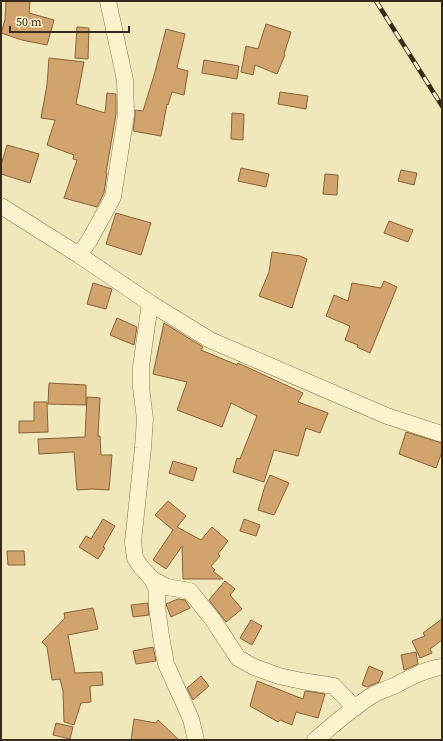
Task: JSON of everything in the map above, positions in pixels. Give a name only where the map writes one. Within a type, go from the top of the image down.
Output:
[{"type":"street","points":[[79,255],[89,241],[113,197],[126,115],[125,80],[108,1]]},
{"type":"street","points":[[1,206],[79,255],[150,303],[210,340],[387,416],[442,434]]},
{"type":"street","points":[[150,303],[141,367],[141,387],[145,419],[133,542],[135,558],[152,579],[157,590],[160,636],[166,664],[191,719],[196,740]]},
{"type":"street","points":[[152,579],[167,587],[190,591],[213,620],[238,658],[254,667],[279,676],[334,686],[355,708]]},
{"type":"street","points":[[315,740],[372,696],[434,668],[442,667]]},
{"type":"building","points":[[6,1],[30,1],[29,13],[54,20],[47,45],[22,40],[1,33],[5,20]]},
{"type":"building","points":[[266,24],[291,32],[284,54],[285,55],[277,74],[255,65],[253,75],[241,72],[246,46],[258,49]]},
{"type":"building","points":[[77,27],[89,28],[88,59],[75,58]]},
{"type":"building","points":[[166,29],[185,34],[177,68],[188,71],[184,95],[172,92],[168,105],[167,104],[161,136],[133,131],[135,110],[143,111]]},
{"type":"building","points":[[49,58],[84,62],[76,104],[105,113],[107,93],[116,94],[116,114],[104,193],[97,207],[64,198],[77,160],[73,159],[74,155],[47,145],[55,120],[41,118],[47,85]]},
{"type":"building","points":[[204,60],[239,66],[237,79],[202,73]]},
{"type":"building","points":[[280,92],[308,96],[306,109],[278,104]]},
{"type":"building","points":[[232,113],[244,114],[243,140],[231,139]]},
{"type":"building","points":[[7,145],[39,154],[30,183],[1,174],[1,165]]},
{"type":"building","points":[[241,168],[269,174],[266,187],[238,181]]},
{"type":"building","points":[[401,170],[417,173],[414,185],[398,181]]},
{"type":"building","points":[[325,174],[338,175],[337,195],[323,194]]},
{"type":"building","points":[[116,213],[151,223],[141,255],[106,244]]},
{"type":"building","points":[[389,221],[413,230],[408,242],[384,233]]},
{"type":"building","points":[[272,252],[300,256],[307,259],[292,308],[259,296],[269,272]]},
{"type":"building","points":[[384,281],[397,287],[370,353],[357,347],[358,345],[345,340],[350,326],[326,316],[334,295],[348,301],[352,283],[381,288]]},
{"type":"building","points":[[93,283],[112,289],[106,309],[87,304]]},
{"type":"building","points":[[117,318],[137,327],[134,345],[110,335]]},
{"type":"building","points":[[164,323],[203,347],[201,350],[237,365],[238,363],[303,393],[298,402],[328,413],[320,433],[306,428],[298,456],[274,450],[264,482],[233,472],[237,458],[240,459],[257,416],[231,403],[222,427],[177,410],[187,382],[153,374]]},
{"type":"building","points":[[49,383],[86,385],[86,405],[48,404]]},
{"type":"building","points":[[87,397],[100,398],[98,436],[100,436],[101,455],[112,455],[109,490],[77,490],[74,452],[39,454],[38,439],[85,437]]},
{"type":"building","points":[[34,402],[47,402],[48,432],[19,433],[19,421],[34,421]]},
{"type":"building","points":[[406,432],[442,443],[442,452],[436,468],[399,454]]},
{"type":"building","points":[[173,461],[197,468],[193,481],[169,473]]},
{"type":"building","points":[[270,475],[289,483],[274,515],[258,510]]},
{"type":"building","points":[[168,501],[186,516],[177,527],[201,540],[212,527],[228,541],[218,554],[220,556],[211,566],[215,570],[213,571],[223,579],[183,579],[182,546],[166,569],[153,560],[173,530],[155,515]]},
{"type":"building","points":[[103,519],[115,526],[98,559],[79,547],[86,536],[91,539]]},
{"type":"building","points":[[244,519],[260,525],[256,536],[240,531]]},
{"type":"building","points":[[7,551],[24,551],[25,565],[8,565]]},
{"type":"building","points":[[225,581],[235,589],[230,595],[242,609],[226,622],[209,600]]},
{"type":"building","points":[[178,599],[185,600],[190,608],[171,617],[166,604]]},
{"type":"building","points":[[148,603],[149,615],[133,617],[131,605]]},
{"type":"building","points":[[93,608],[98,629],[68,635],[75,673],[102,672],[103,685],[90,686],[91,702],[81,703],[74,725],[64,722],[63,691],[60,679],[52,680],[47,647],[42,642],[65,618],[64,613]]},
{"type":"building","points":[[442,619],[442,640],[430,649],[432,653],[420,658],[412,641],[425,636],[423,633]]},
{"type":"building","points":[[251,620],[262,626],[252,645],[240,638]]},
{"type":"building","points":[[153,647],[156,661],[136,664],[133,651]]},
{"type":"building","points":[[416,652],[418,664],[404,670],[401,655]]},
{"type":"building","points":[[369,666],[383,672],[379,682],[367,687],[362,685]]},
{"type":"building","points":[[201,676],[209,686],[193,700],[187,688]]},
{"type":"building","points":[[257,681],[303,699],[305,691],[325,694],[318,718],[296,712],[292,725],[280,720],[278,722],[250,706]]},
{"type":"building","points":[[134,719],[156,723],[158,720],[179,740],[131,740]]},
{"type":"building","points":[[56,723],[73,727],[70,739],[53,735]]},
{"type":"railway","points":[[376,1],[442,106]]}]
